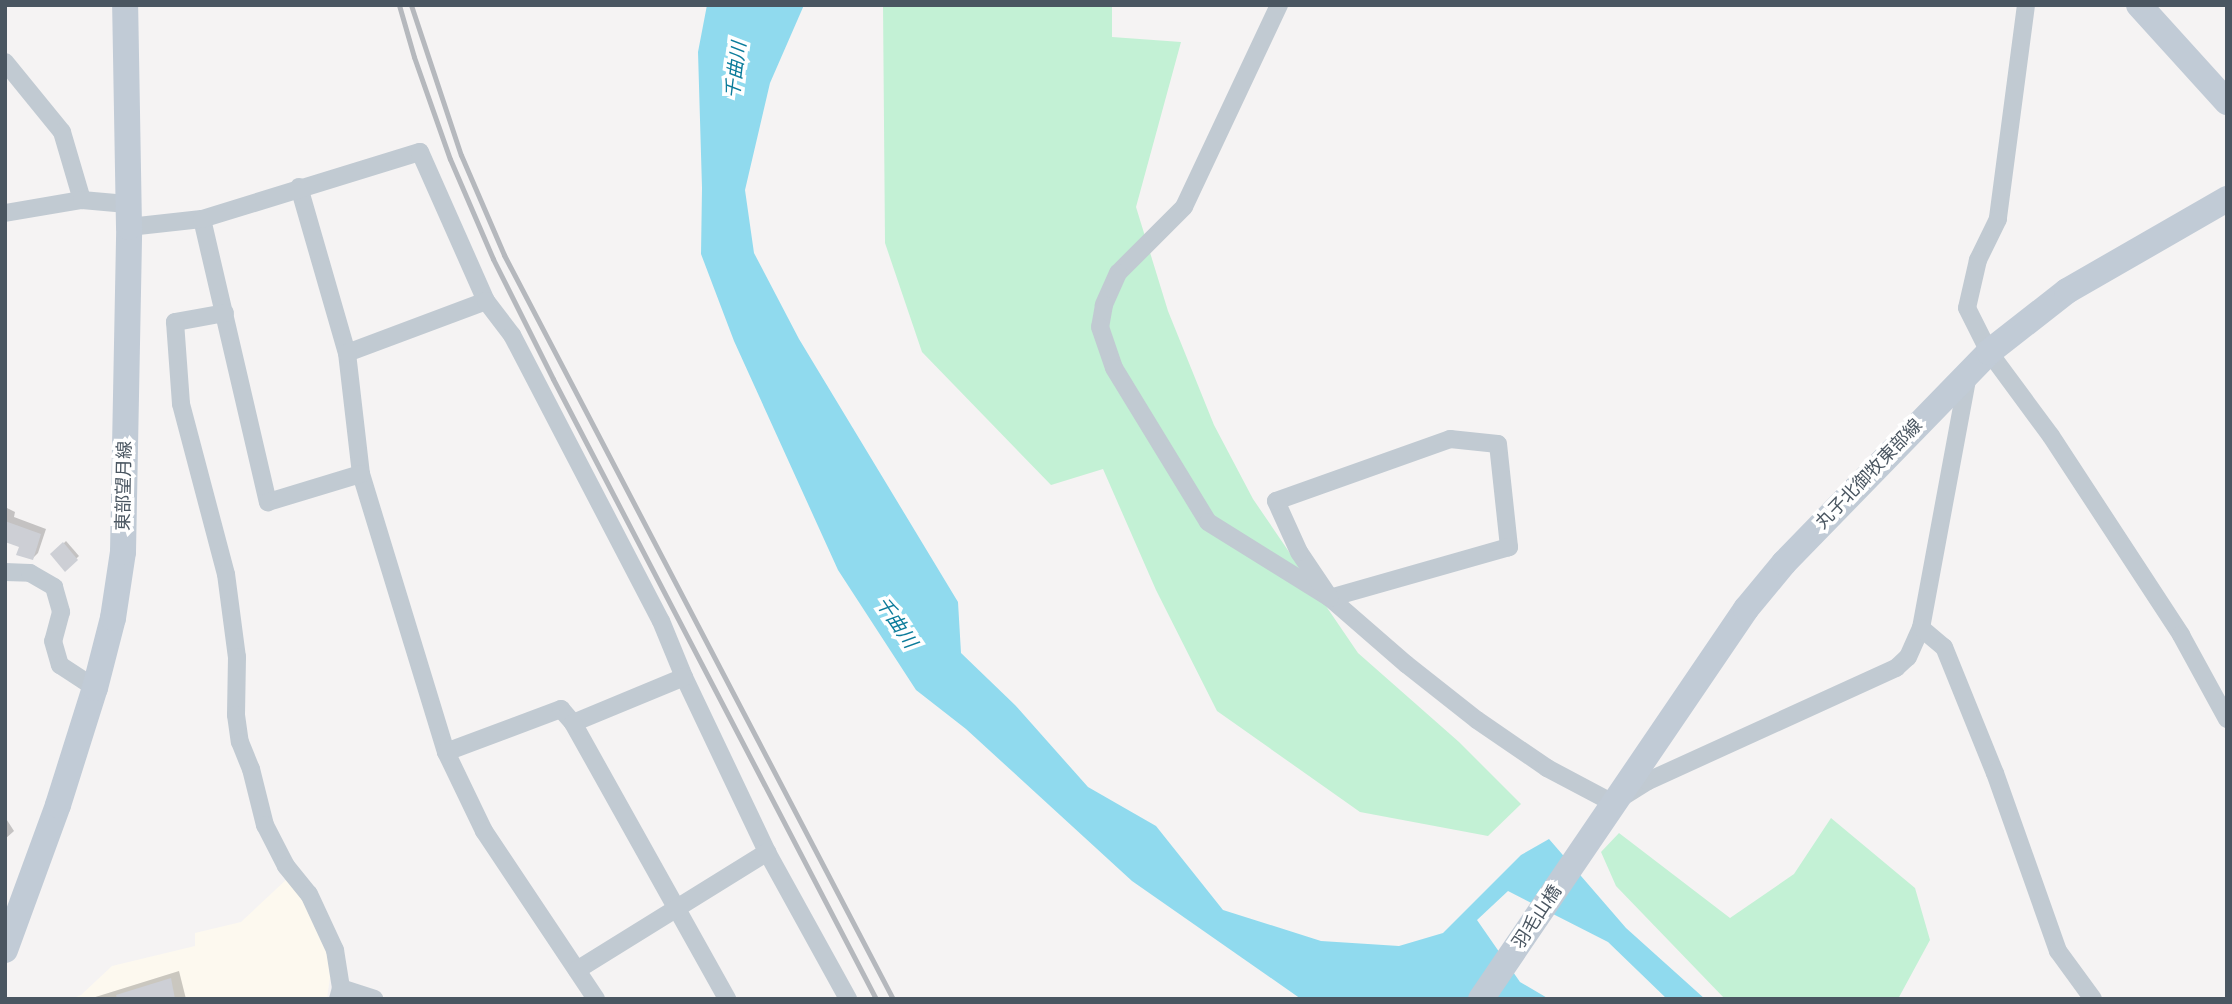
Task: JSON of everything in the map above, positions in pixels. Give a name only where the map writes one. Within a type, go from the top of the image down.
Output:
[{"type":"main road","name":"東部望月線","points":[[5,950],[58,806],[94,688],[113,618],[123,552],[128,216],[125,5]]},
{"type":"main road","points":[[2139,5],[2227,102]]},
{"type":"main road","name":"丸子北御牧東部線","points":[[1593,835],[1746,609],[1776,572],[1968,371],[2067,291],[2227,199]]},
{"type":"main road","name":"羽毛山橋","points":[[1481,999],[1593,835]]},
{"type":"street","points":[[1279,5],[1184,207],[1118,273],[1104,305],[1100,327],[1114,368],[1208,522],[1330,598],[1406,664],[1477,720],[1547,768],[1613,803],[1648,781],[1896,668],[1908,657],[1920,628],[1968,371]]},
{"type":"street","points":[[2026,5],[1998,219],[1978,260],[1967,308],[1989,352],[2051,436],[2181,635],[2227,719]]},
{"type":"street","points":[[5,62],[62,132],[82,200]]},
{"type":"street","points":[[5,213],[82,200],[128,216],[202,219],[420,152],[486,301],[518,347],[661,621],[684,677],[767,852],[848,999]]},
{"type":"street","points":[[299,187],[347,353],[361,474],[446,752],[484,831],[596,999]]},
{"type":"street","points":[[202,219],[268,502],[361,474]]},
{"type":"street","points":[[347,353],[486,301]]},
{"type":"street","points":[[225,313],[175,322],[180,404],[226,574],[237,657],[236,715],[240,742],[251,769],[265,825],[286,866],[309,894],[335,950],[339,993],[374,999]]},
{"type":"street","points":[[1450,439],[1498,444],[1509,548],[1330,598],[1299,552],[1276,501],[1450,439]]},
{"type":"street","points":[[5,572],[30,573],[54,587],[61,612],[53,640],[60,665],[94,688]]},
{"type":"street","points":[[1920,628],[1944,647],[1995,773],[2058,951],[2093,999]]},
{"type":"street","points":[[573,723],[684,677]]},
{"type":"street","points":[[446,752],[561,709],[573,723],[727,999]]},
{"type":"street","points":[[577,970],[767,852]]},
{"type":"shaded area","points":[[288,878],[303,894],[327,950],[330,977],[327,999],[70,999],[81,995],[112,966],[195,946],[195,933],[241,922]]},
{"type":"green space","points":[[883,5],[1112,5],[1112,37],[1181,42],[1136,207],[1168,311],[1214,425],[1253,499],[1358,653],[1459,742],[1521,804],[1488,836],[1360,812],[1217,711],[1156,590],[1103,469],[1051,485],[922,352],[885,243]]},
{"type":"green space","points":[[1831,818],[1915,888],[1930,940],[1898,999],[1725,999],[1616,886],[1601,852],[1619,833],[1730,918],[1794,874]]},
{"type":"water","name":"千曲川","points":[[707,5],[804,5],[770,83],[745,190],[754,253],[799,339],[958,602],[961,653],[1015,705],[1088,787],[1156,826],[1223,910],[1321,941],[1399,946],[1443,933],[1521,855],[1549,839],[1626,928],[1705,999],[1667,999],[1608,942],[1508,891],[1477,920],[1520,982],[1549,999],[1301,999],[1132,881],[966,729],[916,690],[838,570],[734,341],[701,254],[698,52]]},
{"type":"building","points":[[5,521],[41,534],[33,560],[16,555],[19,547],[5,542]]},
{"type":"building","points":[[63,542],[78,560],[65,572],[50,554]]},
{"type":"building","points":[[171,978],[175,999],[117,999],[116,995]]},
{"type":"railway","points":[[399,5],[414,57],[450,159],[493,259],[876,999]]},
{"type":"railway","points":[[411,5],[461,155],[504,255],[893,999]]}]
